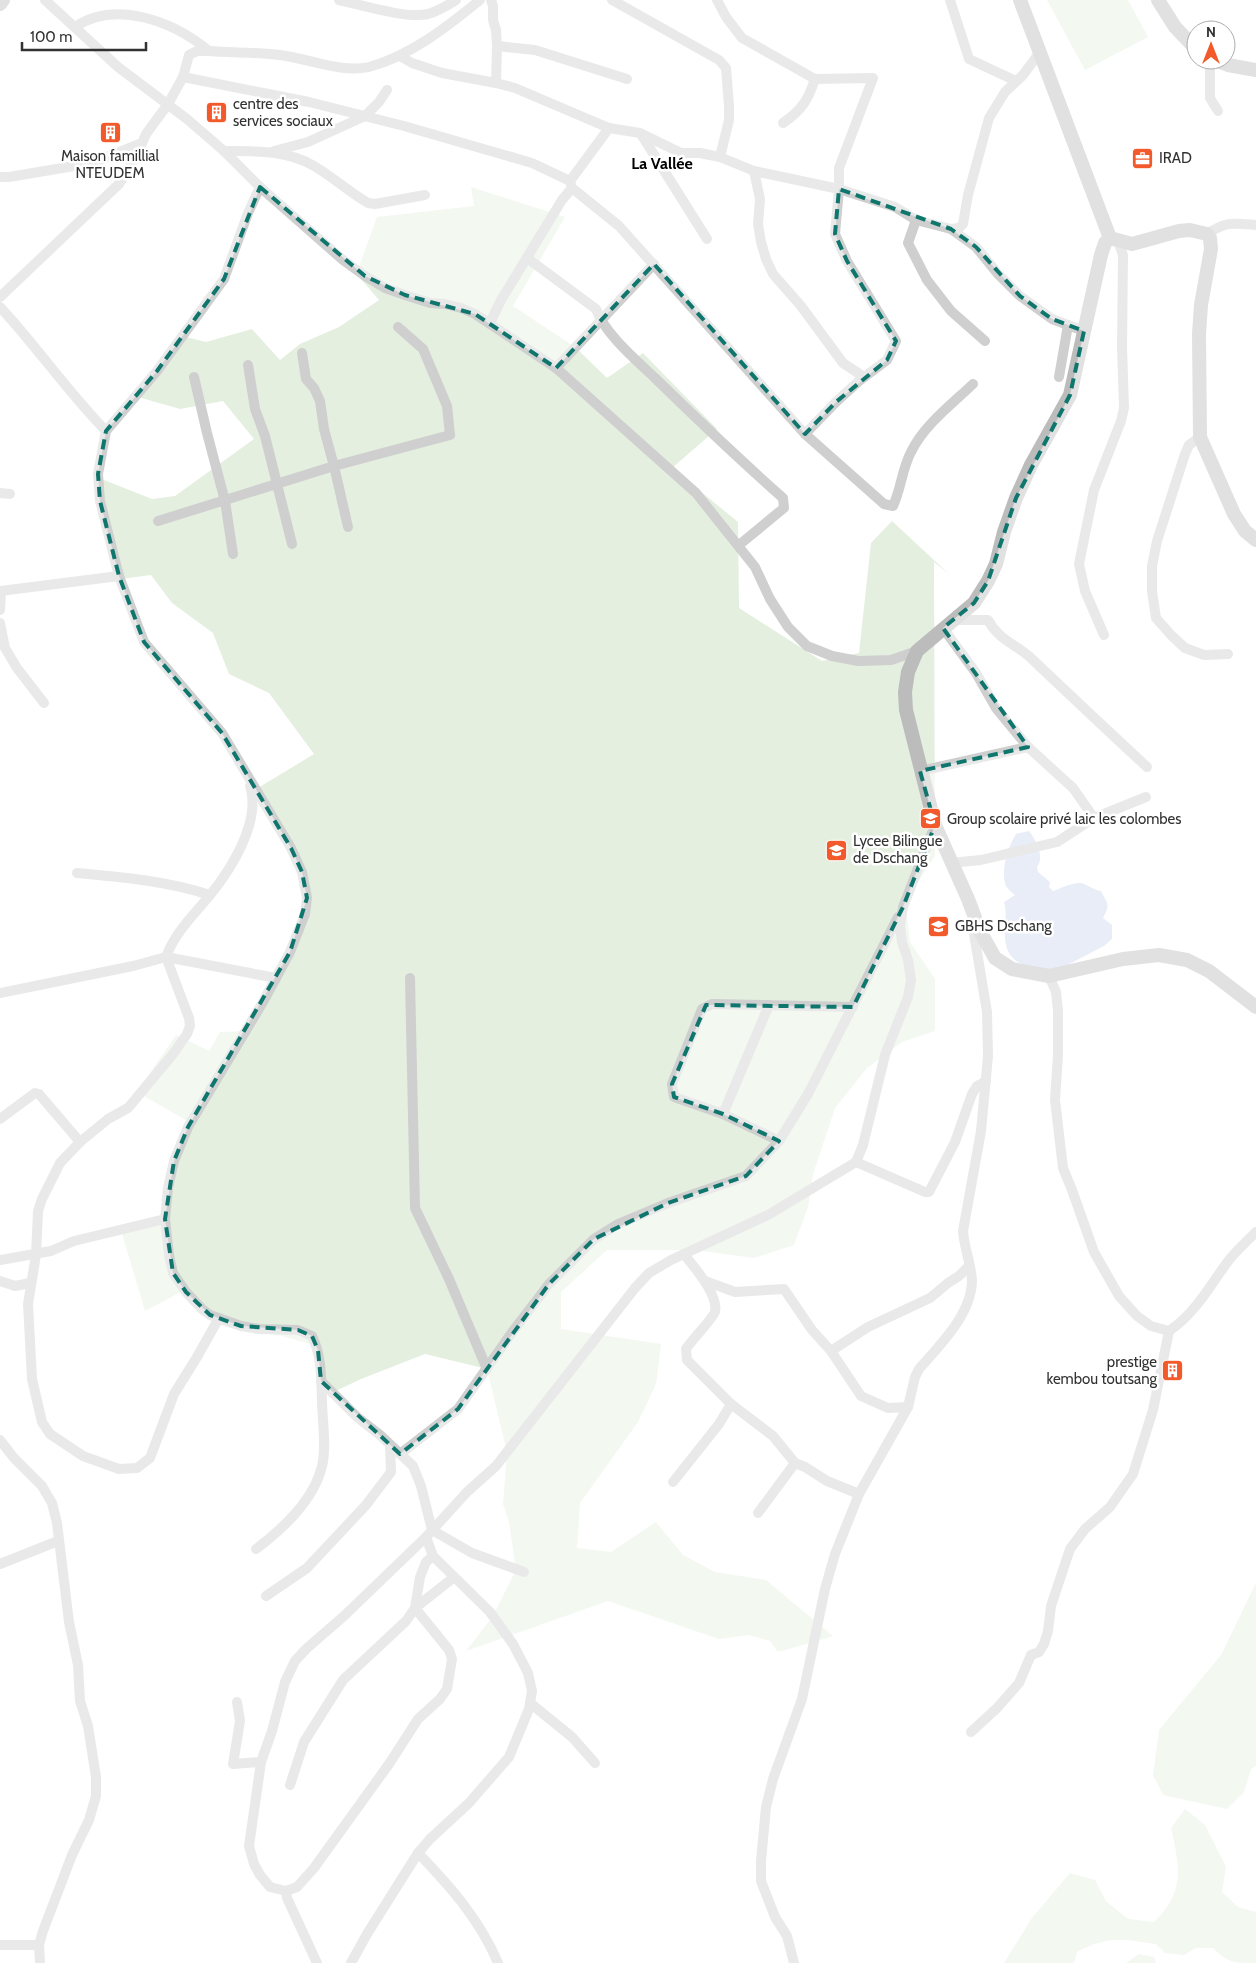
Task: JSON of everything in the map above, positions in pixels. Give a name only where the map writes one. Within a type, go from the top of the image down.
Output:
[{"type":"street","points":[[0,4],[3,0]]},
{"type":"street","points":[[46,0],[118,67],[168,104],[224,151],[260,187],[343,260],[365,276],[385,288],[430,303],[445,304],[475,314],[556,368],[696,493],[755,567],[770,599],[788,627],[807,646],[832,656],[858,661],[891,660],[917,651],[974,603],[988,582],[996,564],[1004,532],[1031,464],[1070,395],[1101,255],[1105,243],[1114,239],[1132,244],[1179,231],[1190,230],[1206,234],[1210,238],[1211,249],[1201,305],[1199,334],[1200,437],[1234,514],[1245,531],[1256,540]]},
{"type":"street","points":[[340,0],[409,14],[427,14],[441,9],[456,0]]},
{"type":"street","points":[[0,297],[119,184],[137,155],[146,134],[168,104],[183,77],[189,55],[197,51],[209,51],[285,56],[344,67],[367,67],[400,56],[429,38],[480,0]]},
{"type":"street","points":[[491,0],[497,46],[496,83]]},
{"type":"street","points":[[716,0],[742,38],[815,79],[873,78],[839,168],[836,234],[847,261],[896,341],[887,360],[836,402],[805,434]]},
{"type":"street","points":[[950,0],[969,59],[1016,82]]},
{"type":"street","points":[[1020,0],[1114,239],[1123,254],[1122,347],[1124,408],[1094,490],[1079,564],[1085,591],[1104,635]]},
{"type":"street","points":[[1158,0],[1175,28],[1186,39]]},
{"type":"street","points":[[616,1],[719,60],[726,68],[729,120],[720,157]]},
{"type":"street","points":[[75,28],[83,16],[98,6]]},
{"type":"street","points":[[144,7],[166,18],[209,51]]},
{"type":"street","points":[[497,46],[535,50],[627,79]]},
{"type":"street","points":[[400,56],[442,73],[515,88],[609,128],[640,133],[681,153],[700,153],[720,157],[754,171],[839,189],[895,207],[916,220],[952,229],[959,228],[963,224],[968,195],[989,118],[1005,92],[1023,75],[1040,52]]},
{"type":"street","points":[[1236,66],[1256,70]]},
{"type":"street","points":[[1210,70],[1210,98],[1218,111]]},
{"type":"street","points":[[183,77],[309,102],[365,116],[532,163],[571,185],[619,226],[805,434],[884,504],[893,506],[911,450],[928,427],[973,384]]},
{"type":"street","points":[[783,123],[808,101],[815,79]]},
{"type":"street","points":[[269,152],[308,142],[365,116],[380,102],[387,90]]},
{"type":"street","points":[[490,324],[501,300],[571,185],[609,128]]},
{"type":"street","points":[[640,133],[707,239]]},
{"type":"street","points":[[0,177],[92,163],[142,143]]},
{"type":"street","points":[[224,151],[286,154],[313,165],[368,202],[375,204],[426,195]]},
{"type":"street","points":[[754,171],[760,199],[758,224],[761,242],[769,266],[843,363],[864,377]]},
{"type":"street","points":[[256,1549],[277,1533],[311,1493],[322,1465],[321,1382],[318,1350],[312,1336],[298,1330],[259,1329],[241,1326],[202,1309],[186,1292],[173,1273],[165,1219],[168,1188],[174,1161],[188,1127],[290,952],[305,914],[307,898],[302,872],[291,848],[222,733],[144,642],[119,576],[100,501],[98,474],[106,431],[157,371],[224,279],[248,213],[260,187]]},
{"type":"street","points":[[916,220],[908,243],[927,280],[951,311],[984,341]]},
{"type":"street","points":[[1206,234],[1221,225],[1231,223],[1256,225]]},
{"type":"street","points":[[952,229],[976,247],[998,274],[1020,296],[1052,319],[1084,330]]},
{"type":"street","points":[[527,258],[596,309],[600,321],[639,363],[706,429],[783,498],[784,508],[739,546]]},
{"type":"street","points":[[556,368],[654,264]]},
{"type":"street","points":[[0,307],[50,364],[80,403],[106,431]]},
{"type":"street","points":[[1059,377],[1068,325]]},
{"type":"street","points":[[158,521],[334,466],[450,435],[447,406],[423,349],[398,327]]},
{"type":"street","points":[[302,353],[306,379],[314,388],[320,401],[324,429],[348,527]]},
{"type":"street","points":[[248,365],[255,409],[265,436],[278,483],[292,544]]},
{"type":"street","points":[[194,377],[225,500],[233,554]]},
{"type":"street","points":[[1200,437],[1190,445],[1186,454],[1157,541],[1152,566],[1152,590],[1156,618],[1185,648],[1204,655],[1228,654]]},
{"type":"street","points":[[0,610],[0,591],[119,576]]},
{"type":"street","points":[[948,624],[988,620],[994,632],[1033,659],[1147,767]]},
{"type":"street","points":[[0,623],[5,648],[17,668],[44,703]]},
{"type":"street","points":[[948,624],[996,708],[1028,747],[1073,788],[1094,818]]},
{"type":"street","points":[[917,651],[908,672],[905,692],[906,710],[920,771],[934,825],[968,899],[980,931],[995,958],[1012,969],[1049,976],[1124,959],[1159,955],[1187,960],[1209,971],[1256,1007]]},
{"type":"street","points":[[920,771],[1028,747]]},
{"type":"street","points":[[219,1318],[174,1394],[150,1458],[138,1468],[119,1469],[83,1456],[50,1434],[42,1422],[32,1379],[28,1304],[36,1255],[38,1211],[60,1163],[80,1142],[108,1119],[128,1108],[173,1054],[187,1034],[190,1026],[189,1018],[166,957],[182,928],[220,882],[240,847],[252,818],[254,797],[246,774]]},
{"type":"street","points":[[950,862],[981,860],[1057,842],[1094,818],[1146,797]]},
{"type":"street","points":[[400,1454],[458,1409],[549,1284],[594,1238],[618,1224],[668,1203],[746,1176],[779,1140],[808,1094],[903,907],[934,825]]},
{"type":"street","points":[[77,873],[155,882],[210,894]]},
{"type":"street","points":[[794,1963],[787,1936],[775,1917],[761,1881],[766,1807],[773,1779],[802,1700],[825,1589],[835,1554],[859,1494],[908,1407],[915,1377],[919,1369],[954,1327],[972,1292],[972,1277],[964,1246],[963,1230],[981,1131],[988,1056],[987,1012],[968,899]]},
{"type":"street","points":[[433,1556],[426,1562],[420,1577],[415,1608],[449,1650],[452,1659],[448,1689],[440,1700],[418,1719],[389,1764],[314,1868],[297,1886],[286,1892],[270,1886],[260,1875],[254,1864],[250,1846],[261,1762],[272,1731],[285,1682],[295,1661],[429,1534],[467,1492],[496,1466],[635,1288],[649,1273],[684,1254],[768,1215],[856,1162],[864,1145],[885,1055],[908,997],[911,980],[900,925],[903,907]]},
{"type":"street","points":[[0,993],[133,966],[166,957],[276,978]]},
{"type":"street","points":[[1049,976],[1056,992],[1057,1001],[1058,1055],[1055,1100],[1063,1168],[1094,1252],[1119,1296],[1137,1316],[1151,1326],[1170,1331]]},
{"type":"street","points":[[410,978],[415,1208],[449,1279],[487,1369]]},
{"type":"street","points":[[779,1140],[723,1114],[674,1097],[672,1084],[702,1009],[712,1004],[853,1007]]},
{"type":"street","points":[[723,1114],[769,1005]]},
{"type":"street","points":[[856,1162],[925,1192],[929,1192],[955,1142],[972,1094],[977,1086],[986,1081]]},
{"type":"street","points":[[0,1119],[35,1093],[39,1094],[80,1142]]},
{"type":"street","points":[[0,1260],[51,1252],[74,1241],[165,1219]]},
{"type":"street","points":[[971,1732],[997,1708],[1018,1683],[1031,1656],[1039,1652],[1048,1631],[1051,1606],[1070,1549],[1085,1530],[1110,1506],[1133,1474],[1153,1410],[1170,1331],[1188,1316],[1231,1258],[1256,1232]]},
{"type":"street","points":[[684,1254],[705,1281],[715,1302],[715,1313],[686,1349],[687,1360],[731,1404],[773,1436],[795,1464],[805,1467],[827,1481],[859,1494]]},
{"type":"street","points":[[831,1351],[868,1327],[930,1298],[969,1266]]},
{"type":"street","points":[[0,1281],[15,1286],[30,1283]]},
{"type":"street","points":[[705,1281],[735,1292],[784,1289],[812,1330],[831,1351],[861,1396],[888,1408],[908,1407]]},
{"type":"street","points":[[321,1382],[412,1466],[421,1486],[433,1556],[453,1578],[490,1612],[514,1644],[528,1673],[532,1691],[530,1703],[508,1756],[491,1780],[418,1853],[351,1963]]},
{"type":"street","points":[[673,1482],[719,1424],[731,1404]]},
{"type":"street","points":[[0,1440],[14,1458],[42,1486],[52,1504],[69,1622],[78,1665],[80,1701],[88,1726],[96,1777],[96,1796],[89,1820],[68,1864],[39,1945],[40,1963]]},
{"type":"street","points":[[266,1596],[307,1568],[366,1505],[391,1472],[390,1445]]},
{"type":"street","points":[[758,1513],[795,1464]]},
{"type":"street","points":[[429,1534],[524,1572]]},
{"type":"street","points":[[0,1564],[58,1541]]},
{"type":"street","points":[[290,1785],[304,1742],[343,1680],[406,1621],[415,1608],[453,1578]]},
{"type":"street","points":[[237,1702],[240,1721],[233,1764],[261,1762]]},
{"type":"street","points":[[530,1703],[572,1737],[595,1763]]},
{"type":"street","points":[[418,1853],[462,1901],[498,1963]]},
{"type":"street","points":[[286,1892],[317,1963]]},
{"type":"street","points":[[2,1945],[39,1945]]},
{"type":"highlighted area","points":[[260,187],[365,276],[405,295],[475,314],[556,368],[654,264],[805,434],[836,402],[887,360],[896,341],[847,261],[835,234],[839,189],[951,229],[976,247],[1020,296],[1052,319],[1084,331],[1070,395],[1016,498],[988,581],[974,603],[943,628],[1028,747],[920,771],[935,825],[903,907],[853,1007],[706,1005],[672,1084],[674,1097],[723,1114],[779,1141],[746,1176],[668,1203],[594,1239],[549,1284],[458,1409],[400,1454],[321,1381],[318,1350],[312,1336],[298,1330],[241,1326],[210,1315],[186,1292],[173,1273],[165,1219],[174,1161],[188,1127],[290,952],[307,898],[302,872],[291,848],[222,733],[144,642],[119,576],[100,501],[98,474],[106,431],[157,371],[224,279]]},
{"type":"green space","points":[[1047,0],[1128,0],[1148,37],[1085,70]]},
{"type":"green space","points":[[471,187],[565,217],[513,306],[575,347],[607,378],[643,353],[717,429],[672,468],[738,522],[739,608],[822,661],[859,653],[871,543],[892,521],[949,574],[934,562],[935,856],[916,885],[906,910],[910,942],[935,979],[935,1031],[902,1042],[867,1068],[835,1108],[813,1174],[808,1207],[794,1245],[754,1258],[695,1250],[607,1250],[561,1292],[561,1329],[661,1344],[656,1384],[638,1422],[580,1503],[577,1548],[611,1552],[656,1522],[683,1555],[715,1572],[766,1580],[833,1636],[782,1651],[777,1651],[770,1641],[749,1635],[719,1639],[608,1601],[466,1651],[493,1616],[516,1570],[509,1522],[503,1504],[507,1452],[487,1369],[425,1354],[361,1379],[321,1398],[314,1345],[271,1333],[216,1325],[188,1302],[181,1292],[145,1311],[120,1227],[164,1221],[169,1182],[191,1123],[137,1092],[176,1035],[209,1051],[220,1032],[247,1031],[305,911],[303,875],[258,788],[314,754],[269,693],[229,674],[213,633],[172,603],[151,575],[121,579],[99,478],[152,499],[175,496],[254,439],[223,401],[180,409],[138,397],[186,337],[206,342],[252,329],[280,360],[300,344],[339,327],[379,300],[361,279],[359,267],[377,217],[474,206]]},
{"type":"green space","points":[[1256,1583],[1256,1766],[1251,1769],[1244,1792],[1227,1809],[1163,1795],[1153,1775],[1159,1730],[1221,1655]]},
{"type":"green space","points":[[1185,1809],[1205,1825],[1226,1867],[1222,1892],[1238,1907],[1256,1912],[1256,1963],[1232,1961],[1223,1957],[1213,1948],[1196,1948],[1184,1955],[1165,1953],[1156,1944],[1116,1940],[1098,1943],[1077,1952],[1074,1963],[1004,1963],[1032,1918],[1070,1873],[1095,1880],[1106,1901],[1128,1919],[1154,1922],[1171,1900],[1175,1889],[1178,1867],[1171,1828]]},
{"type":"green space","points":[[1139,1954],[1154,1957],[1156,1963],[1126,1963]]},
{"type":"water","points":[[1029,831],[1037,844],[1040,854],[1037,867],[1038,872],[1050,882],[1049,887],[1053,891],[1071,884],[1081,883],[1101,891],[1107,906],[1103,918],[1112,925],[1112,939],[1104,946],[1050,974],[1017,961],[1008,950],[1005,941],[1006,913],[1004,902],[1015,895],[1006,886],[1004,866],[1016,834]]},
{"type":"place","name":"centre des services sociaux","points":[[217,113]]},
{"type":"place","name":"Maison famillial NTEUDEM","points":[[110,133]]},
{"type":"place","name":"IRAD","points":[[1143,158]]},
{"type":"place","name":"Group scolaire privé laic les colombes","points":[[931,819]]},
{"type":"place","name":"Lycee Bilingue de Dschang","points":[[837,850]]},
{"type":"place","name":"GBHS Dschang","points":[[939,926]]},
{"type":"place","name":"prestige kembou toutsang","points":[[1173,1371]]},
{"type":"district","name":"La Vallée","points":[[662,163]]}]
